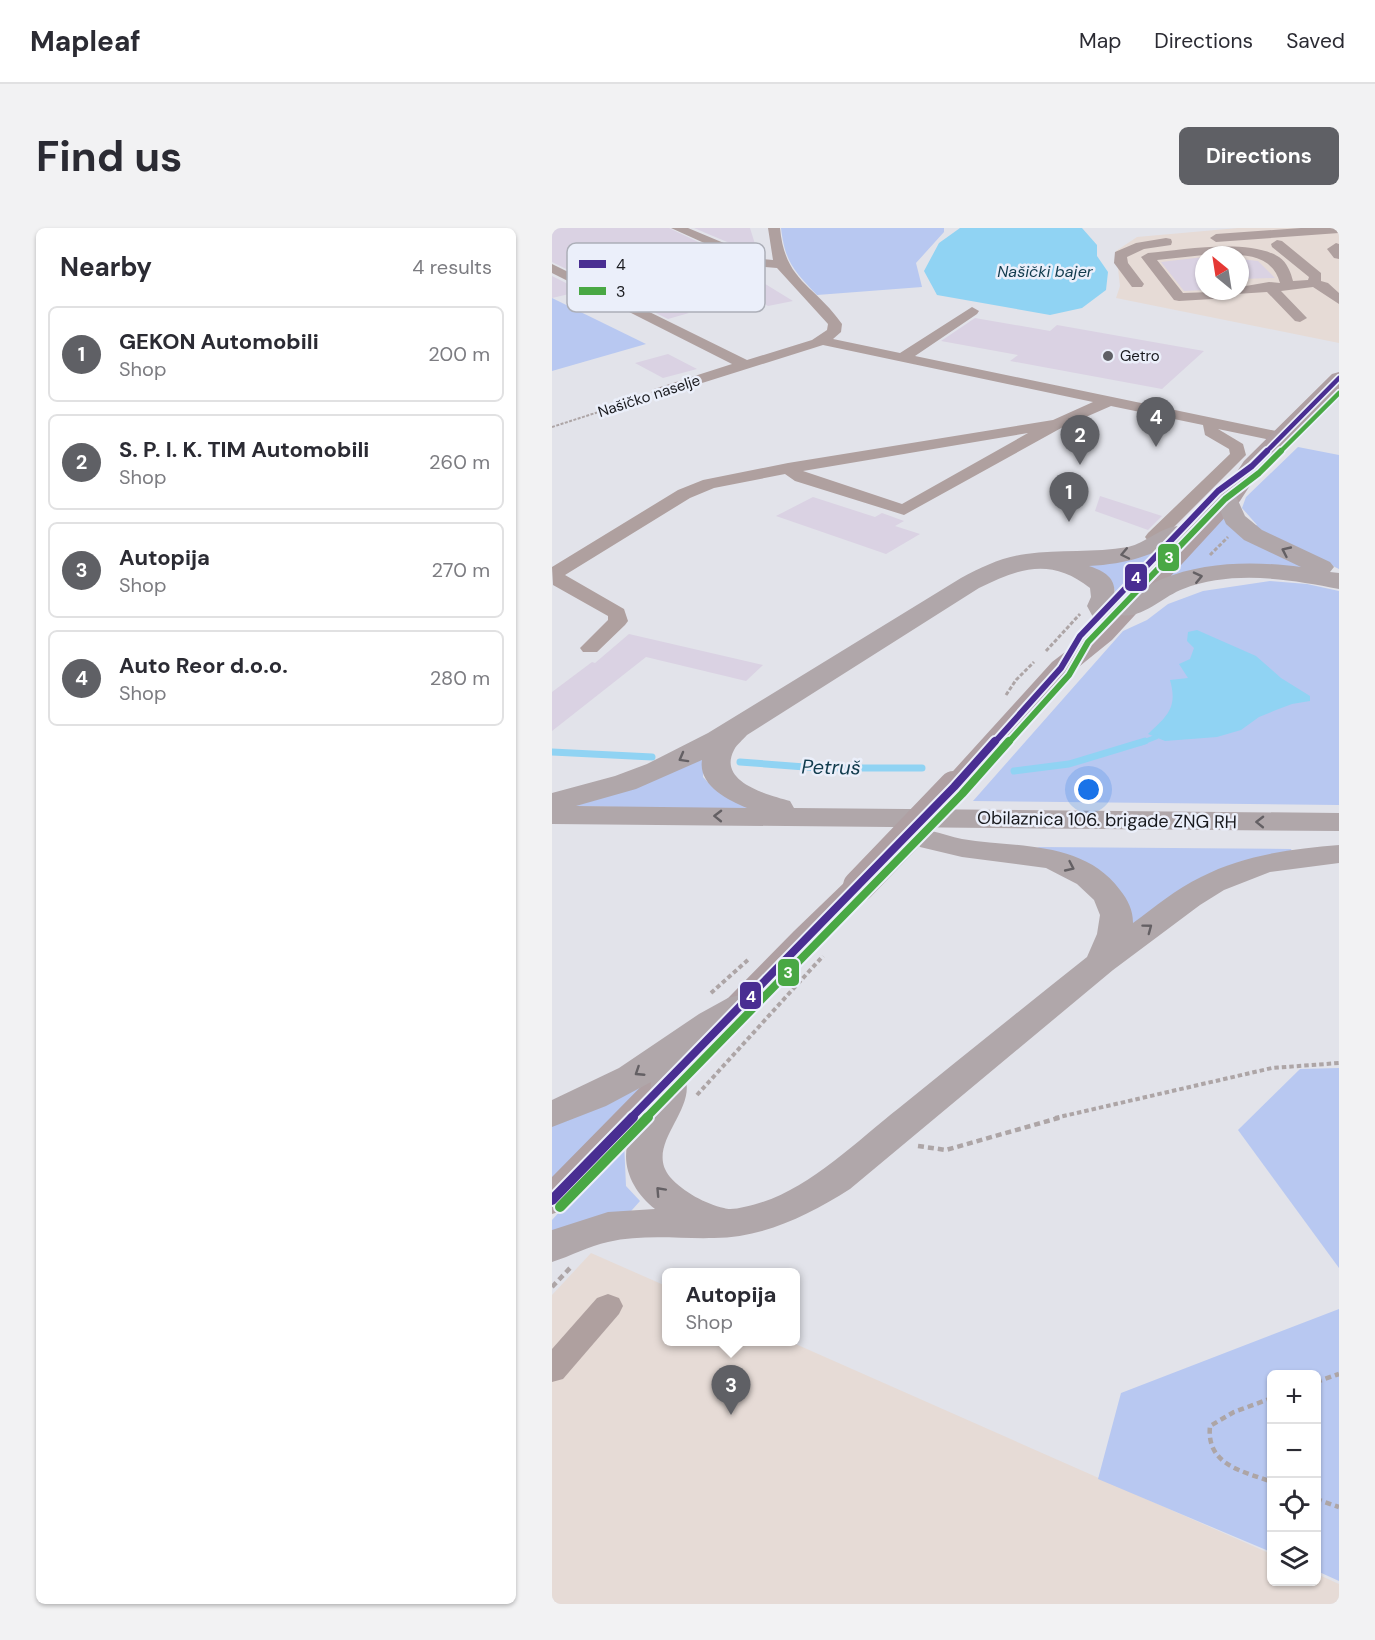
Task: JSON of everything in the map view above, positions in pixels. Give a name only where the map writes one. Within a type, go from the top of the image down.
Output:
[{"type":"highway","points":[[1228,501],[1234,519],[1252,535],[1339,575]]},
{"type":"highway","points":[[552,802],[631,783],[661,770],[735,731],[979,578],[1010,564],[1042,560],[1103,558],[1128,554],[1144,550],[1179,532]]},
{"type":"highway","points":[[1042,560],[1077,569],[1095,579],[1104,591],[1100,606],[1115,611],[1174,584],[1220,573],[1254,570],[1297,573],[1339,581]]},
{"type":"highway","points":[[735,731],[723,745],[716,765],[726,784],[738,794],[761,803],[787,809],[861,818]]},
{"type":"highway","name":"Obilaznica 106. brigade ZNG RH","points":[[552,814],[1334,826]]},
{"type":"highway","name":"Obilaznica 106. brigade ZNG RH","points":[[552,837],[931,840],[1334,826]]},
{"type":"highway","points":[[931,840],[963,848],[1043,857],[1082,872],[1097,883],[1114,906],[1117,922],[1101,963]]},
{"type":"highway","points":[[563,1256],[581,1235],[610,1227],[641,1224],[731,1223],[775,1213],[797,1203],[836,1179],[1101,963],[1188,897],[1213,883],[1269,863],[1314,855],[1339,854]]},
{"type":"highway","points":[[552,1114],[594,1097],[630,1078],[706,1024],[740,1006]]},
{"type":"highway","points":[[681,1089],[670,1090],[668,1103],[646,1145],[648,1174],[662,1196],[677,1206],[696,1214],[731,1223]]},
{"type":"main road","points":[[552,1200],[681,1089],[740,1006],[954,786],[1061,668],[1103,635],[1115,611],[1179,532],[1230,480],[1252,466],[1339,378]]},
{"type":"main road","points":[[1115,611],[1228,501],[1252,466]]},
{"type":"street","points":[[677,228],[713,243]]},
{"type":"street","points":[[774,228],[774,241],[780,264],[797,286],[826,312],[835,324],[834,332],[823,340]]},
{"type":"street","points":[[1137,284],[1121,262],[1120,255],[1128,249],[1162,243],[1339,228]]},
{"type":"street","points":[[1273,235],[1316,276],[1314,283]]},
{"type":"street","points":[[1249,252],[1275,261],[1284,272],[1287,284]]},
{"type":"street","points":[[1195,254],[1148,257],[1179,297],[1195,296]]},
{"type":"street","points":[[765,263],[780,264]]},
{"type":"street","name":"Našičko naselje","points":[[552,268],[567,276]]},
{"type":"street","points":[[1249,291],[1269,286],[1314,283],[1323,286],[1339,300]]},
{"type":"street","points":[[1269,286],[1300,318]]},
{"type":"street","points":[[903,357],[972,311]]},
{"type":"street","name":"Našičko naselje","points":[[640,312],[745,365]]},
{"type":"street","points":[[823,340],[1110,401],[1219,417],[1281,437]]},
{"type":"street","name":"Našičko naselje","points":[[659,392],[823,340]]},
{"type":"street","points":[[788,468],[801,477],[904,510],[1057,424],[1110,401]]},
{"type":"street","points":[[1154,537],[1238,455],[1237,447],[1211,432],[1209,427],[1219,417]]},
{"type":"street","points":[[590,648],[618,621],[617,613],[560,581],[553,574],[684,494],[736,477],[1057,424]]},
{"type":"street","points":[[552,1370],[608,1306]]},
{"type":"path","name":"Našičko naselje","points":[[552,427],[659,392]]},
{"type":"path","points":[[681,1089],[825,954]]},
{"type":"path","points":[[913,1147],[946,1150],[1031,1124],[1272,1068],[1339,1063]]},
{"type":"path","points":[[552,1287],[563,1256]]},
{"type":"path","points":[[1321,1381],[1339,1374]]},
{"type":"path","points":[[1267,1400],[1234,1412],[1210,1426],[1209,1442],[1217,1455],[1234,1467],[1267,1480]]},
{"type":"path","points":[[1321,1500],[1339,1507]]},
{"type":"shaded area","points":[[781,228],[944,228],[944,232],[916,263],[922,287],[817,295],[802,279],[788,258]]},
{"type":"shaded area","points":[[1238,228],[1339,228],[1339,343],[1116,298],[1120,286],[1116,251],[1137,237]]},
{"type":"shaded area","points":[[552,298],[567,305],[567,312],[581,312],[646,344],[552,371]]},
{"type":"shaded area","points":[[1298,447],[1339,455],[1339,569],[1252,527],[1257,525],[1242,508],[1246,497]]},
{"type":"shaded area","points":[[1221,515],[1325,571],[1159,582]]},
{"type":"shaded area","points":[[1154,551],[1116,594],[1114,588],[1075,562]]},
{"type":"shaded area","points":[[1270,581],[1307,584],[1339,591],[1339,805],[973,801],[1123,631],[1147,620],[1168,604],[1203,591]]},
{"type":"shaded area","points":[[705,756],[703,777],[726,797],[754,809],[552,806]]},
{"type":"shaded area","points":[[1037,847],[1291,849],[1293,854],[1134,935],[1045,850]]},
{"type":"shaded area","points":[[1339,1068],[1339,1268],[1238,1130],[1300,1069]]},
{"type":"shaded area","points":[[638,1085],[647,1091],[552,1185],[552,1124]]},
{"type":"shaded area","points":[[624,1141],[626,1186],[640,1201],[624,1219],[552,1238],[552,1220]]},
{"type":"shaded area","points":[[591,1253],[662,1284],[662,1346],[800,1346],[1267,1552],[1267,1586],[1321,1586],[1321,1576],[1339,1584],[1339,1604],[552,1604],[552,1295]]},
{"type":"shaded area","points":[[1339,1309],[1339,1581],[1321,1573],[1321,1370],[1267,1370],[1267,1550],[1098,1479],[1121,1393]]},
{"type":"water","name":"Našički bajer","points":[[960,228],[1082,228],[1097,245],[1097,256],[1108,272],[1106,290],[1082,308],[1050,315],[937,295],[924,271],[939,243]]},
{"type":"water","points":[[1197,630],[1256,656],[1281,678],[1310,696],[1310,701],[1276,710],[1259,717],[1241,730],[1217,737],[1165,741],[1148,734],[1161,722],[1172,705],[1170,680],[1188,678],[1179,664],[1190,659],[1194,648],[1187,641],[1188,632]]},
{"type":"building","points":[[552,228],[669,228],[700,243],[567,243],[567,269],[552,262]]},
{"type":"building","points":[[694,228],[750,228],[755,243],[730,243]]},
{"type":"building","points":[[1195,258],[1195,290],[1184,291],[1161,262]]},
{"type":"building","points":[[1249,260],[1258,261],[1275,278],[1249,279]]},
{"type":"building","points":[[552,276],[567,284],[567,294],[552,298]]},
{"type":"building","points":[[765,284],[793,301],[768,306],[765,304]]},
{"type":"building","points":[[654,312],[689,313],[668,319]]},
{"type":"building","name":"Getro","points":[[975,318],[1050,331],[1057,325],[1204,351],[1162,389],[1010,361],[1018,355],[941,341]]},
{"type":"building","points":[[668,354],[697,369],[663,378],[635,363]]},
{"type":"building","points":[[1100,496],[1162,516],[1148,530],[1095,511]]},
{"type":"building","points":[[813,497],[875,517],[882,513],[904,521],[895,526],[920,534],[886,554],[776,516]]},
{"type":"building","points":[[629,634],[763,665],[746,681],[646,657],[552,731],[552,692],[592,662],[595,663]]},
{"type":"waterway","name":"Petruš","points":[[1141,743],[1156,737]]},
{"type":"waterway","name":"Petruš","points":[[1014,771],[1069,764],[1145,741]]},
{"type":"waterway","name":"Petruš","points":[[552,752],[652,757]]},
{"type":"waterway","name":"Petruš","points":[[740,762],[818,768],[922,768]]},
{"type":"transit line","name":"4","points":[[552,1200],[954,787],[1061,668],[1080,636],[1218,491],[1252,466],[1339,378]]},
{"type":"transit line","name":"3","points":[[560,1207],[962,794],[1069,675],[1088,642],[1225,499],[1259,473],[1339,393]]},
{"type":"place","name":"Getro","points":[[1108,356]]},
{"type":"place","name":"Auto Reor d.o.o.","points":[[1156,447]]},
{"type":"place","name":"S. P. I. K. TIM Automobili","points":[[1080,465]]},
{"type":"place","name":"GEKON Automobili","points":[[1069,522]]},
{"type":"place","name":"Autopija","points":[[731,1415]]}]
